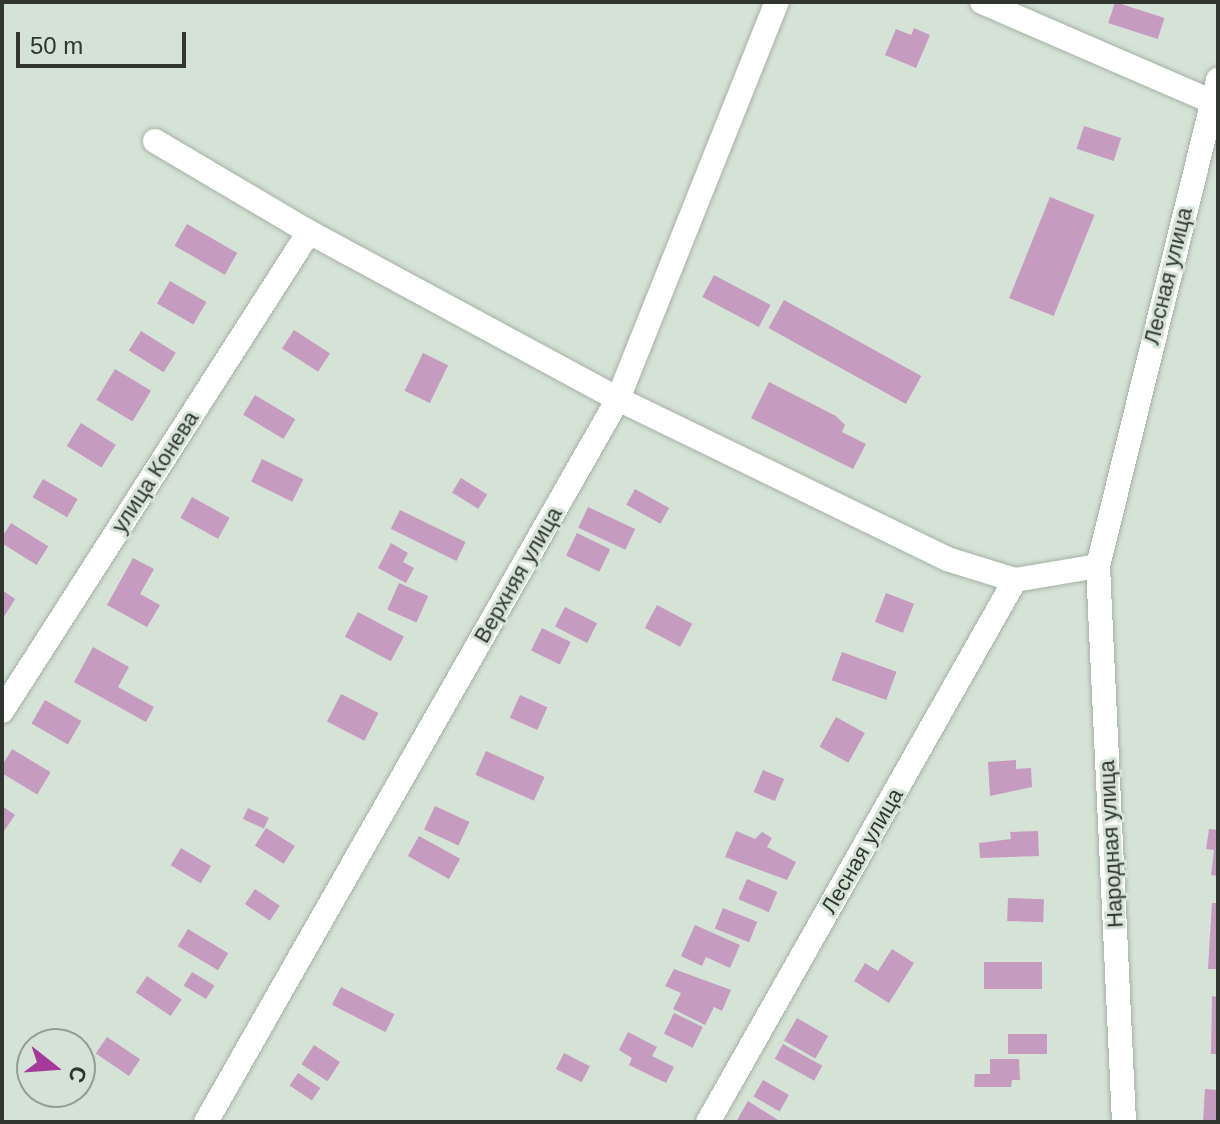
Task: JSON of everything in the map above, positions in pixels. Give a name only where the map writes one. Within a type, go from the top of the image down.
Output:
[{"type":"street","name":"Верхняя улица","points":[[206,1122],[618,399],[777,2]]},
{"type":"street","points":[[982,2],[1214,91]]},
{"type":"street","name":"Лесная улица","points":[[1098,566],[1214,91]]},
{"type":"street","points":[[155,141],[309,232],[618,399],[947,559],[1015,580],[1098,566]]},
{"type":"street","name":"улица Конева","points":[[2,711],[309,232]]},
{"type":"street","name":"Народная улица","points":[[1098,566],[1124,1122]]},
{"type":"street","name":"Лесная улица","points":[[708,1122],[1015,580]]},
{"type":"building","points":[[1115,2],[1164,18],[1158,39],[1108,23]]},
{"type":"building","points":[[914,28],[930,35],[916,68],[885,55],[896,29],[911,35]]},
{"type":"building","points":[[1084,126],[1121,138],[1114,161],[1077,149]]},
{"type":"building","points":[[1050,197],[1095,215],[1054,316],[1009,298]]},
{"type":"building","points":[[187,224],[237,253],[225,275],[174,246]]},
{"type":"building","points":[[714,275],[771,305],[759,327],[702,297]]},
{"type":"building","points":[[170,281],[206,302],[193,325],[157,304]]},
{"type":"building","points":[[784,300],[921,376],[906,404],[768,328]]},
{"type":"building","points":[[294,330],[330,353],[318,372],[282,348]]},
{"type":"building","points":[[141,331],[176,353],[164,372],[129,351]]},
{"type":"building","points":[[423,353],[448,365],[430,403],[405,391]]},
{"type":"building","points":[[115,369],[151,391],[132,421],[96,400]]},
{"type":"building","points":[[769,382],[836,416],[845,425],[842,432],[866,444],[853,469],[751,418]]},
{"type":"building","points":[[255,395],[295,419],[283,439],[243,415]]},
{"type":"building","points":[[81,423],[116,445],[101,468],[67,446]]},
{"type":"building","points":[[262,459],[303,479],[292,502],[251,481]]},
{"type":"building","points":[[461,478],[487,494],[478,509],[452,492]]},
{"type":"building","points":[[43,479],[78,499],[67,517],[32,497]]},
{"type":"building","points":[[635,489],[669,508],[660,524],[626,505]]},
{"type":"building","points":[[192,497],[230,518],[218,539],[180,518]]},
{"type":"building","points":[[588,507],[635,529],[625,550],[578,528]]},
{"type":"building","points":[[400,510],[466,542],[456,561],[391,529]]},
{"type":"building","points":[[11,523],[48,546],[37,565],[2,543]]},
{"type":"building","points":[[577,533],[610,549],[599,572],[566,555]]},
{"type":"building","points":[[391,543],[408,553],[403,562],[414,568],[406,583],[378,568]]},
{"type":"building","points":[[133,558],[154,569],[140,594],[160,605],[147,627],[107,605]]},
{"type":"building","points":[[399,583],[428,596],[416,623],[387,609]]},
{"type":"building","points":[[2,590],[15,599],[2,620]]},
{"type":"building","points":[[886,593],[914,604],[903,633],[875,622]]},
{"type":"building","points":[[657,605],[692,624],[680,647],[645,628]]},
{"type":"building","points":[[565,607],[597,623],[587,643],[555,627]]},
{"type":"building","points":[[358,612],[404,636],[391,661],[345,637]]},
{"type":"building","points":[[542,628],[571,642],[560,664],[531,650]]},
{"type":"building","points":[[93,647],[129,667],[118,687],[154,707],[146,722],[74,682]]},
{"type":"building","points":[[842,652],[897,672],[886,700],[832,680]]},
{"type":"building","points":[[341,694],[378,713],[364,741],[327,722]]},
{"type":"building","points":[[520,695],[547,707],[537,730],[510,718]]},
{"type":"building","points":[[45,700],[81,721],[68,744],[32,723]]},
{"type":"building","points":[[836,717],[865,733],[848,763],[820,747]]},
{"type":"building","points":[[12,749],[51,772],[37,794],[2,773],[2,766]]},
{"type":"building","points":[[486,751],[544,777],[534,801],[475,775]]},
{"type":"building","points":[[1016,760],[1016,769],[1031,768],[1032,787],[990,796],[988,762]]},
{"type":"building","points":[[763,770],[784,779],[775,801],[754,792]]},
{"type":"building","points":[[2,806],[15,815],[2,834]]},
{"type":"building","points":[[435,806],[469,822],[458,846],[424,830]]},
{"type":"building","points":[[248,808],[269,818],[264,829],[243,819]]},
{"type":"building","points":[[266,828],[295,846],[284,864],[255,846]]},
{"type":"building","points":[[1209,829],[1218,830],[1218,876],[1211,875],[1214,850],[1206,849]]},
{"type":"building","points":[[736,831],[755,839],[762,832],[772,838],[767,847],[796,862],[787,880],[725,857]]},
{"type":"building","points":[[1038,831],[1039,856],[980,858],[979,843],[1011,839],[1010,832]]},
{"type":"building","points":[[419,836],[460,859],[449,879],[408,856]]},
{"type":"building","points":[[181,848],[211,866],[201,883],[171,865]]},
{"type":"building","points":[[747,879],[777,892],[769,912],[738,899]]},
{"type":"building","points":[[255,889],[280,906],[270,921],[245,904]]},
{"type":"building","points":[[1008,898],[1044,899],[1043,922],[1007,921]]},
{"type":"building","points":[[1212,903],[1218,903],[1218,969],[1208,969]]},
{"type":"building","points":[[723,908],[757,922],[749,942],[715,928]]},
{"type":"building","points":[[695,925],[740,945],[730,968],[706,957],[702,966],[681,956]]},
{"type":"building","points":[[188,929],[228,953],[218,970],[178,946]]},
{"type":"building","points":[[892,949],[914,963],[889,1003],[854,981],[865,963],[878,971]]},
{"type":"building","points":[[984,962],[1042,962],[1042,989],[984,989]]},
{"type":"building","points":[[674,969],[731,990],[722,1011],[714,1007],[705,1025],[673,1009],[681,993],[665,986]]},
{"type":"building","points":[[192,972],[214,985],[206,999],[184,986]]},
{"type":"building","points":[[147,976],[182,999],[171,1016],[136,993]]},
{"type":"building","points":[[341,987],[394,1014],[385,1032],[332,1005]]},
{"type":"building","points":[[1212,996],[1218,997],[1218,1054],[1211,1054]]},
{"type":"building","points":[[674,1013],[703,1027],[693,1048],[664,1034]]},
{"type":"building","points":[[797,1018],[828,1036],[815,1059],[784,1041]]},
{"type":"building","points":[[628,1032],[657,1047],[652,1056],[674,1067],[666,1083],[629,1065],[632,1058],[619,1050]]},
{"type":"building","points":[[1008,1034],[1047,1034],[1047,1054],[1008,1054]]},
{"type":"building","points":[[107,1037],[140,1059],[129,1076],[96,1054]]},
{"type":"building","points":[[783,1044],[822,1066],[814,1081],[775,1059]]},
{"type":"building","points":[[314,1045],[340,1062],[327,1081],[301,1064]]},
{"type":"building","points":[[564,1053],[590,1066],[582,1082],[556,1069]]},
{"type":"building","points":[[990,1059],[1019,1059],[1020,1080],[1012,1080],[1011,1087],[974,1087],[975,1074],[990,1074]]},
{"type":"building","points":[[298,1073],[320,1088],[312,1101],[290,1085]]},
{"type":"building","points":[[763,1080],[789,1095],[779,1111],[754,1096]]},
{"type":"building","points":[[1205,1089],[1218,1090],[1218,1122],[1203,1122]]},
{"type":"building","points":[[748,1101],[778,1120],[777,1122],[736,1122]]}]
